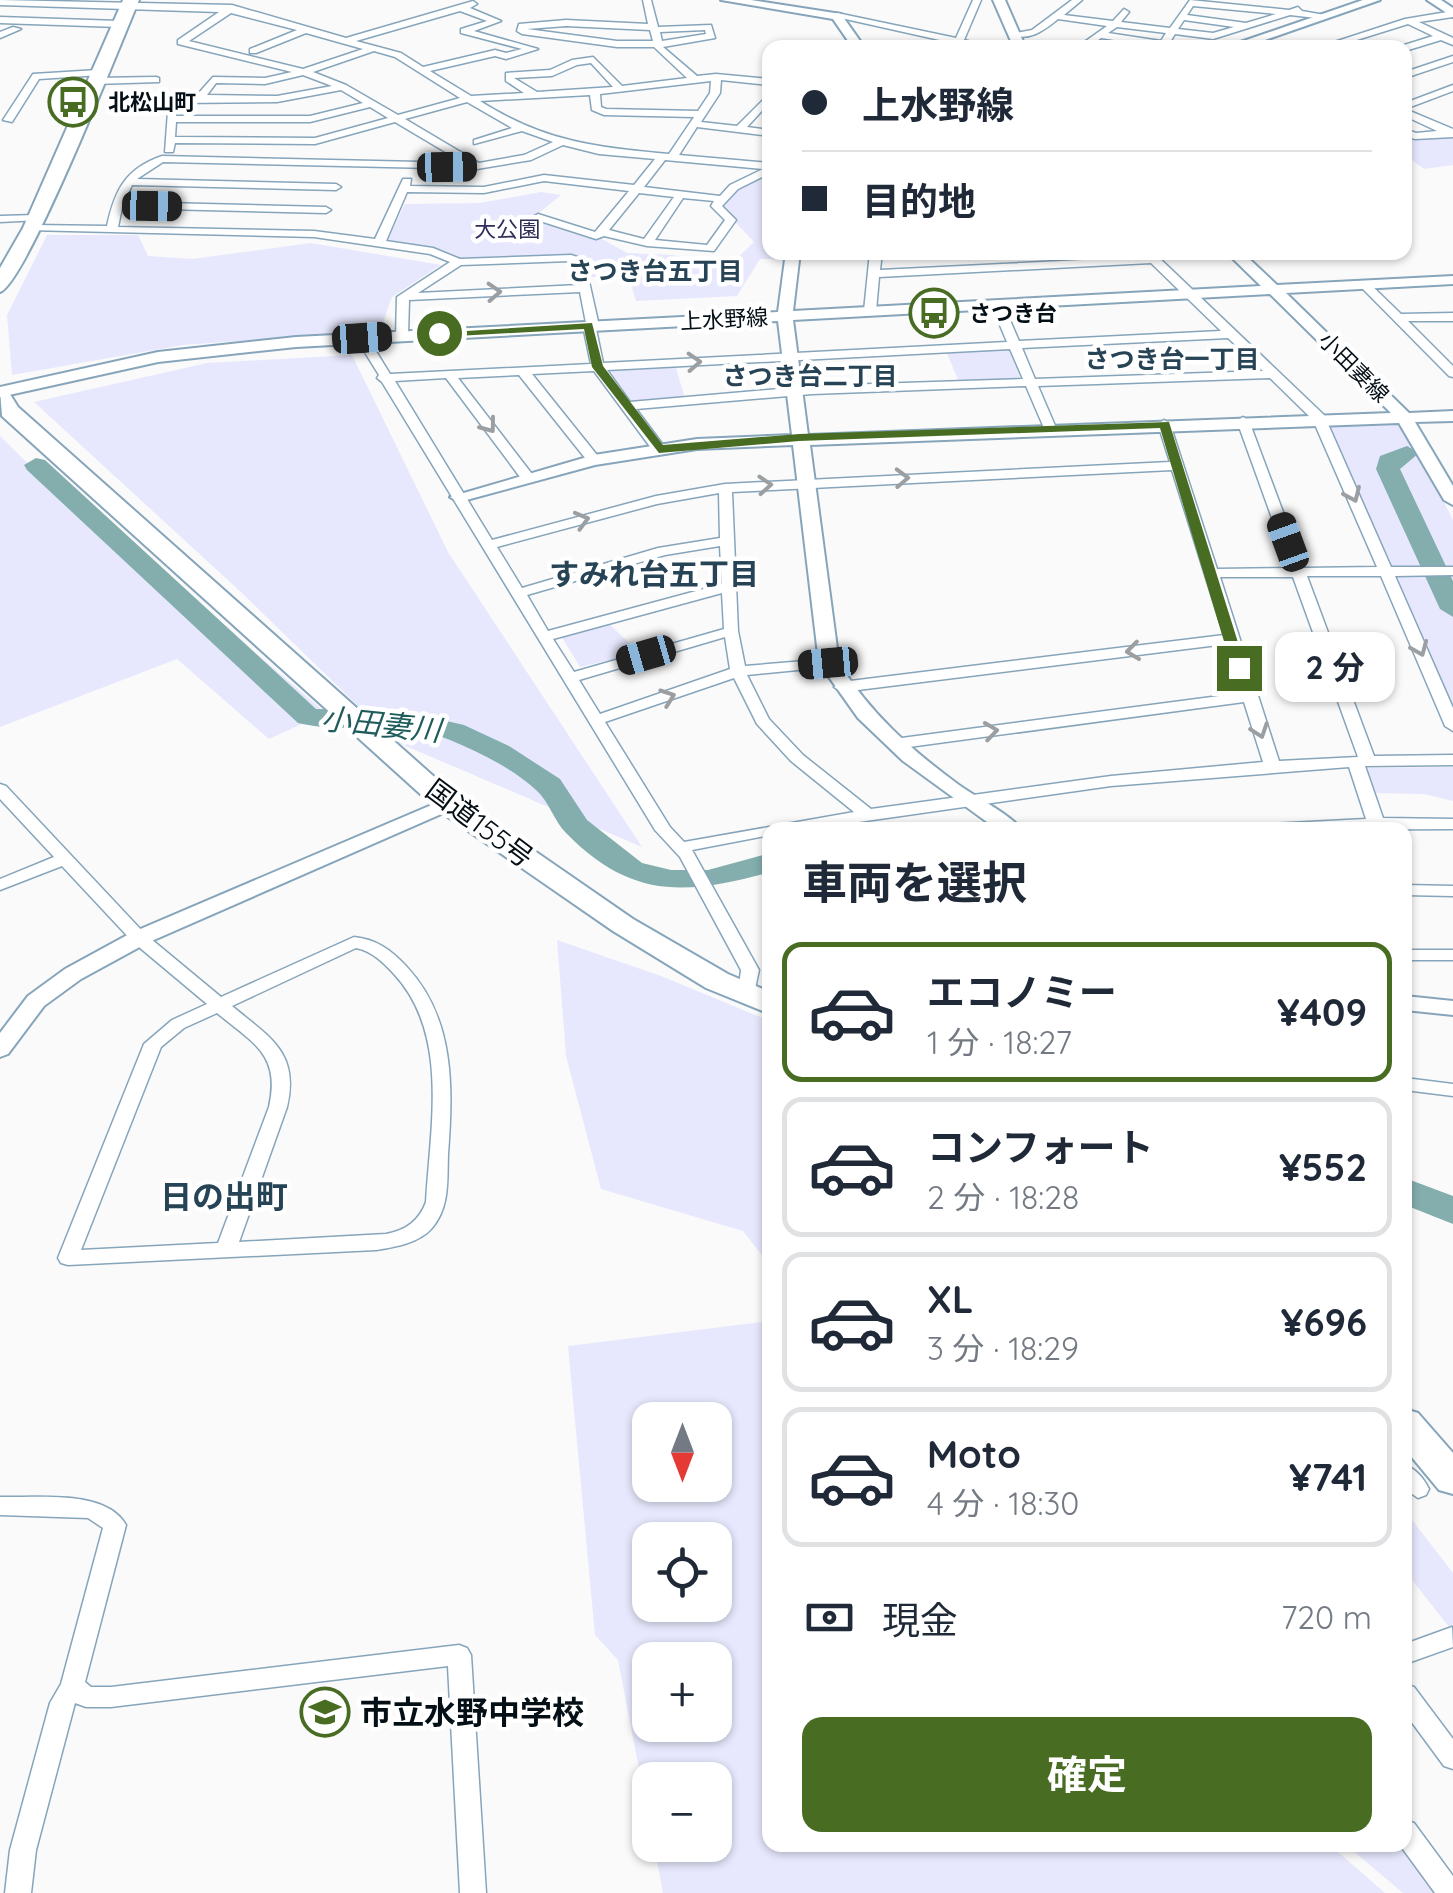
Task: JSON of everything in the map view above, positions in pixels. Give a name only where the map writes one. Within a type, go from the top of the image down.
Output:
[{"type":"highway","points":[[0,286],[34,223],[129,3]]},
{"type":"highway","name":"国道155号","points":[[0,394],[10,412],[448,804],[623,925],[758,999]]},
{"type":"highway","points":[[1412,1444],[1425,1481]]},
{"type":"street","points":[[239,0],[231,10],[182,42],[304,72],[343,87],[478,166]]},
{"type":"street","points":[[647,0],[658,44],[694,79]]},
{"type":"street","points":[[728,0],[785,4],[941,40]]},
{"type":"street","points":[[960,40],[977,0]]},
{"type":"street","points":[[999,0],[1017,40]]},
{"type":"street","points":[[1015,34],[1034,33],[1078,0]]},
{"type":"street","points":[[1253,40],[1374,0]]},
{"type":"street","points":[[1433,0],[1453,14]]},
{"type":"street","points":[[0,2],[129,3],[231,10],[374,48],[425,69],[522,128],[562,142],[599,151],[762,167]]},
{"type":"street","points":[[1167,40],[1189,2],[1298,10],[1324,16]]},
{"type":"street","points":[[349,40],[467,4],[496,21],[464,30],[533,49],[425,69]]},
{"type":"street","points":[[1092,40],[1115,24],[1128,6]]},
{"type":"street","points":[[1059,17],[1213,36],[1298,10]]},
{"type":"street","points":[[1346,40],[1408,21],[1453,14]]},
{"type":"street","points":[[837,16],[854,40]]},
{"type":"street","points":[[1181,17],[1248,26]]},
{"type":"street","points":[[0,20],[116,29]]},
{"type":"street","points":[[1408,21],[1453,42]]},
{"type":"street","points":[[522,26],[708,27],[712,36],[658,44],[617,44],[522,31],[522,26]]},
{"type":"street","points":[[0,32],[116,29]]},
{"type":"street","points":[[253,51],[306,30]]},
{"type":"street","points":[[1100,35],[1136,40]]},
{"type":"street","points":[[1412,46],[1440,37]]},
{"type":"street","points":[[495,53],[492,50],[517,44]]},
{"type":"street","points":[[200,98],[214,80],[265,81],[374,48]]},
{"type":"street","points":[[533,94],[509,79],[509,75],[552,73],[575,62],[593,60],[620,88]]},
{"type":"street","points":[[1412,73],[1453,60]]},
{"type":"street","points":[[8,120],[36,76],[156,80]]},
{"type":"street","points":[[538,218],[596,236],[602,232],[698,119],[715,93],[716,77]]},
{"type":"street","points":[[172,140],[315,142],[467,98],[595,92],[716,77],[762,81]]},
{"type":"street","points":[[650,113],[656,90],[651,85]]},
{"type":"street","points":[[162,159],[172,140],[172,100],[278,99],[343,87]]},
{"type":"street","points":[[1412,106],[1453,88]]},
{"type":"street","points":[[595,92],[596,108],[604,112],[698,119],[762,132]]},
{"type":"street","points":[[172,118],[292,120],[370,104]]},
{"type":"street","points":[[740,129],[762,105]]},
{"type":"street","points":[[1412,113],[1452,133]]},
{"type":"street","points":[[1432,123],[1453,118]]},
{"type":"street","points":[[478,142],[522,128]]},
{"type":"street","points":[[1412,135],[1452,133]]},
{"type":"street","points":[[314,234],[360,147],[344,135]]},
{"type":"street","points":[[112,228],[128,182],[147,164],[162,159],[478,166],[527,158],[562,142]]},
{"type":"street","points":[[379,243],[413,166]]},
{"type":"street","points":[[602,232],[710,249],[731,220],[716,206],[734,187],[762,172]]},
{"type":"street","points":[[403,189],[484,190],[544,178],[721,199]]},
{"type":"street","points":[[128,182],[336,187]]},
{"type":"street","points":[[647,242],[680,195]]},
{"type":"street","points":[[117,205],[326,210]]},
{"type":"street","points":[[0,219],[112,228],[314,234],[433,252],[458,262],[571,258],[580,261],[598,367],[659,449]]},
{"type":"street","points":[[793,260],[785,316],[828,663],[842,687],[894,744],[1000,822]]},
{"type":"street","points":[[870,311],[875,260]]},
{"type":"street","points":[[874,274],[1089,260]]},
{"type":"street","points":[[1154,260],[1319,418],[1453,726]]},
{"type":"street","name":"小田妻線","points":[[1241,260],[1344,355],[1402,416],[1453,500]]},
{"type":"street","points":[[403,296],[458,262]]},
{"type":"street","name":"上水野線","points":[[0,394],[158,357],[225,348],[402,335],[1453,280]]},
{"type":"street","points":[[1365,285],[1453,373]]},
{"type":"street","points":[[403,296],[586,288]]},
{"type":"street","points":[[402,335],[403,296]]},
{"type":"street","points":[[997,304],[1050,428]]},
{"type":"street","points":[[1398,318],[1453,317]]},
{"type":"street","points":[[383,378],[1230,334]]},
{"type":"street","points":[[362,338],[663,830],[705,886],[750,970],[758,999]]},
{"type":"street","points":[[1428,349],[1453,348]]},
{"type":"street","points":[[522,370],[594,460]]},
{"type":"street","points":[[628,406],[795,392],[1272,374]]},
{"type":"street","points":[[450,375],[528,478]]},
{"type":"street","points":[[459,497],[594,460],[659,449],[799,438],[1453,416]]},
{"type":"street","points":[[1243,421],[1299,572],[1361,761],[1376,822]]},
{"type":"street","points":[[1164,424],[1272,765]]},
{"type":"street","points":[[488,545],[656,500],[725,488],[1178,466]]},
{"type":"street","points":[[725,488],[731,630],[738,671],[770,730],[808,768],[868,814]]},
{"type":"street","points":[[519,593],[663,551],[726,541]]},
{"type":"street","points":[[1210,573],[1450,571]]},
{"type":"street","points":[[546,636],[730,586]]},
{"type":"street","points":[[570,677],[731,630]]},
{"type":"street","points":[[842,687],[1230,640]]},
{"type":"street","points":[[596,720],[738,671],[828,663]]},
{"type":"street","points":[[894,744],[1248,696]]},
{"type":"street","points":[[820,822],[1272,765],[1453,760]]},
{"type":"street","points":[[0,789],[139,938],[271,1048],[280,1064],[284,1083],[226,1250]]},
{"type":"street","points":[[0,1049],[36,1001],[74,974],[139,938],[448,804]]},
{"type":"street","points":[[1412,823],[1453,824]]},
{"type":"street","points":[[683,852],[762,832]]},
{"type":"street","points":[[0,885],[65,859]]},
{"type":"street","points":[[1412,890],[1453,891]]},
{"type":"street","points":[[354,942],[366,942],[413,982],[431,1014],[440,1050],[436,1202],[432,1217],[422,1227],[401,1240],[376,1244],[68,1258],[153,1044],[178,1024],[218,1004],[354,942]]},
{"type":"street","points":[[1412,956],[1453,955]]},
{"type":"street","points":[[1412,1005],[1453,1008]]},
{"type":"street","points":[[1412,1085],[1453,1090]]},
{"type":"street","points":[[0,1506],[94,1509],[115,1525],[72,1686],[62,1703],[30,1821],[18,1893]]},
{"type":"street","points":[[1412,1651],[1452,1637]]},
{"type":"street","points":[[72,1686],[86,1697],[111,1697],[460,1655],[473,1893]]},
{"type":"street","points":[[1412,1703],[1453,1758]]},
{"type":"street","points":[[1412,1841],[1450,1893]]},
{"type":"green space","points":[[1447,134],[1453,138],[1453,165],[1424,169],[1412,160],[1412,138]]},
{"type":"green space","name":"大公園","points":[[762,176],[762,259],[737,296],[636,301],[629,278],[591,277],[588,260],[575,255],[466,260],[438,249],[387,241],[405,204],[480,203],[541,192],[561,195],[534,217],[602,239],[627,253],[672,255],[729,266],[754,242],[722,208],[736,190]]},
{"type":"green space","points":[[47,235],[138,235],[148,256],[192,259],[311,243],[441,265],[392,297],[380,331],[183,345],[12,375],[7,315]]},
{"type":"green space","points":[[1008,348],[1020,377],[1016,380],[959,382],[946,351]]},
{"type":"green space","points":[[352,355],[448,552],[642,847],[394,741],[243,594],[34,402],[207,363]]},
{"type":"green space","points":[[675,365],[685,398],[633,403],[611,372],[617,368]]},
{"type":"green space","points":[[1385,420],[1398,425],[1410,437],[1453,520],[1453,712],[1326,425]]},
{"type":"green space","points":[[0,436],[57,492],[122,539],[326,713],[269,739],[177,659],[0,727]]},
{"type":"green space","points":[[608,623],[640,653],[580,667],[561,636]]},
{"type":"green space","points":[[1453,767],[1453,801],[1424,794],[1374,793],[1363,768]]},
{"type":"green space","points":[[557,940],[661,976],[762,1018],[762,1256],[743,1231],[601,1189],[566,1056]]},
{"type":"green space","points":[[762,1322],[762,1852],[1338,1852],[1385,1893],[663,1893],[657,1862],[732,1862],[732,1762],[638,1762],[634,1742],[732,1742],[732,1642],[632,1642],[632,1733],[618,1660],[595,1635],[568,1346]]},
{"type":"green space","points":[[1412,1520],[1453,1573],[1453,1632],[1412,1580]]},
{"type":"green space","points":[[1354,1852],[1412,1852],[1453,1893],[1403,1893]]},
{"type":"waterway","points":[[1407,453],[1389,461],[1388,469],[1453,609]]},
{"type":"waterway","name":"小田妻川","points":[[36,465],[308,717],[403,720],[454,731],[499,752],[549,785],[576,826],[631,870],[671,879],[709,879],[762,864]]},
{"type":"waterway","name":"小田妻川","points":[[1412,1194],[1453,1211]]},
{"type":"place","name":"北松山町","points":[[73,102]]},
{"type":"place","name":"さつき台","points":[[934,313]]},
{"type":"place","name":"市立水野中学校","points":[[325,1712]]},
{"type":"district","name":"さつき台五丁目","points":[[655,270]]},
{"type":"district","name":"さつき台一丁目","points":[[1172,358]]},
{"type":"district","name":"さつき台二丁目","points":[[810,375]]},
{"type":"district","name":"すみれ台五丁目","points":[[654,574]]},
{"type":"district","name":"日の出町","points":[[224,1196]]},
{"type":"route","points":[[439,333],[588,326],[598,367],[659,449],[799,438],[1164,424],[1239,668]]}]
